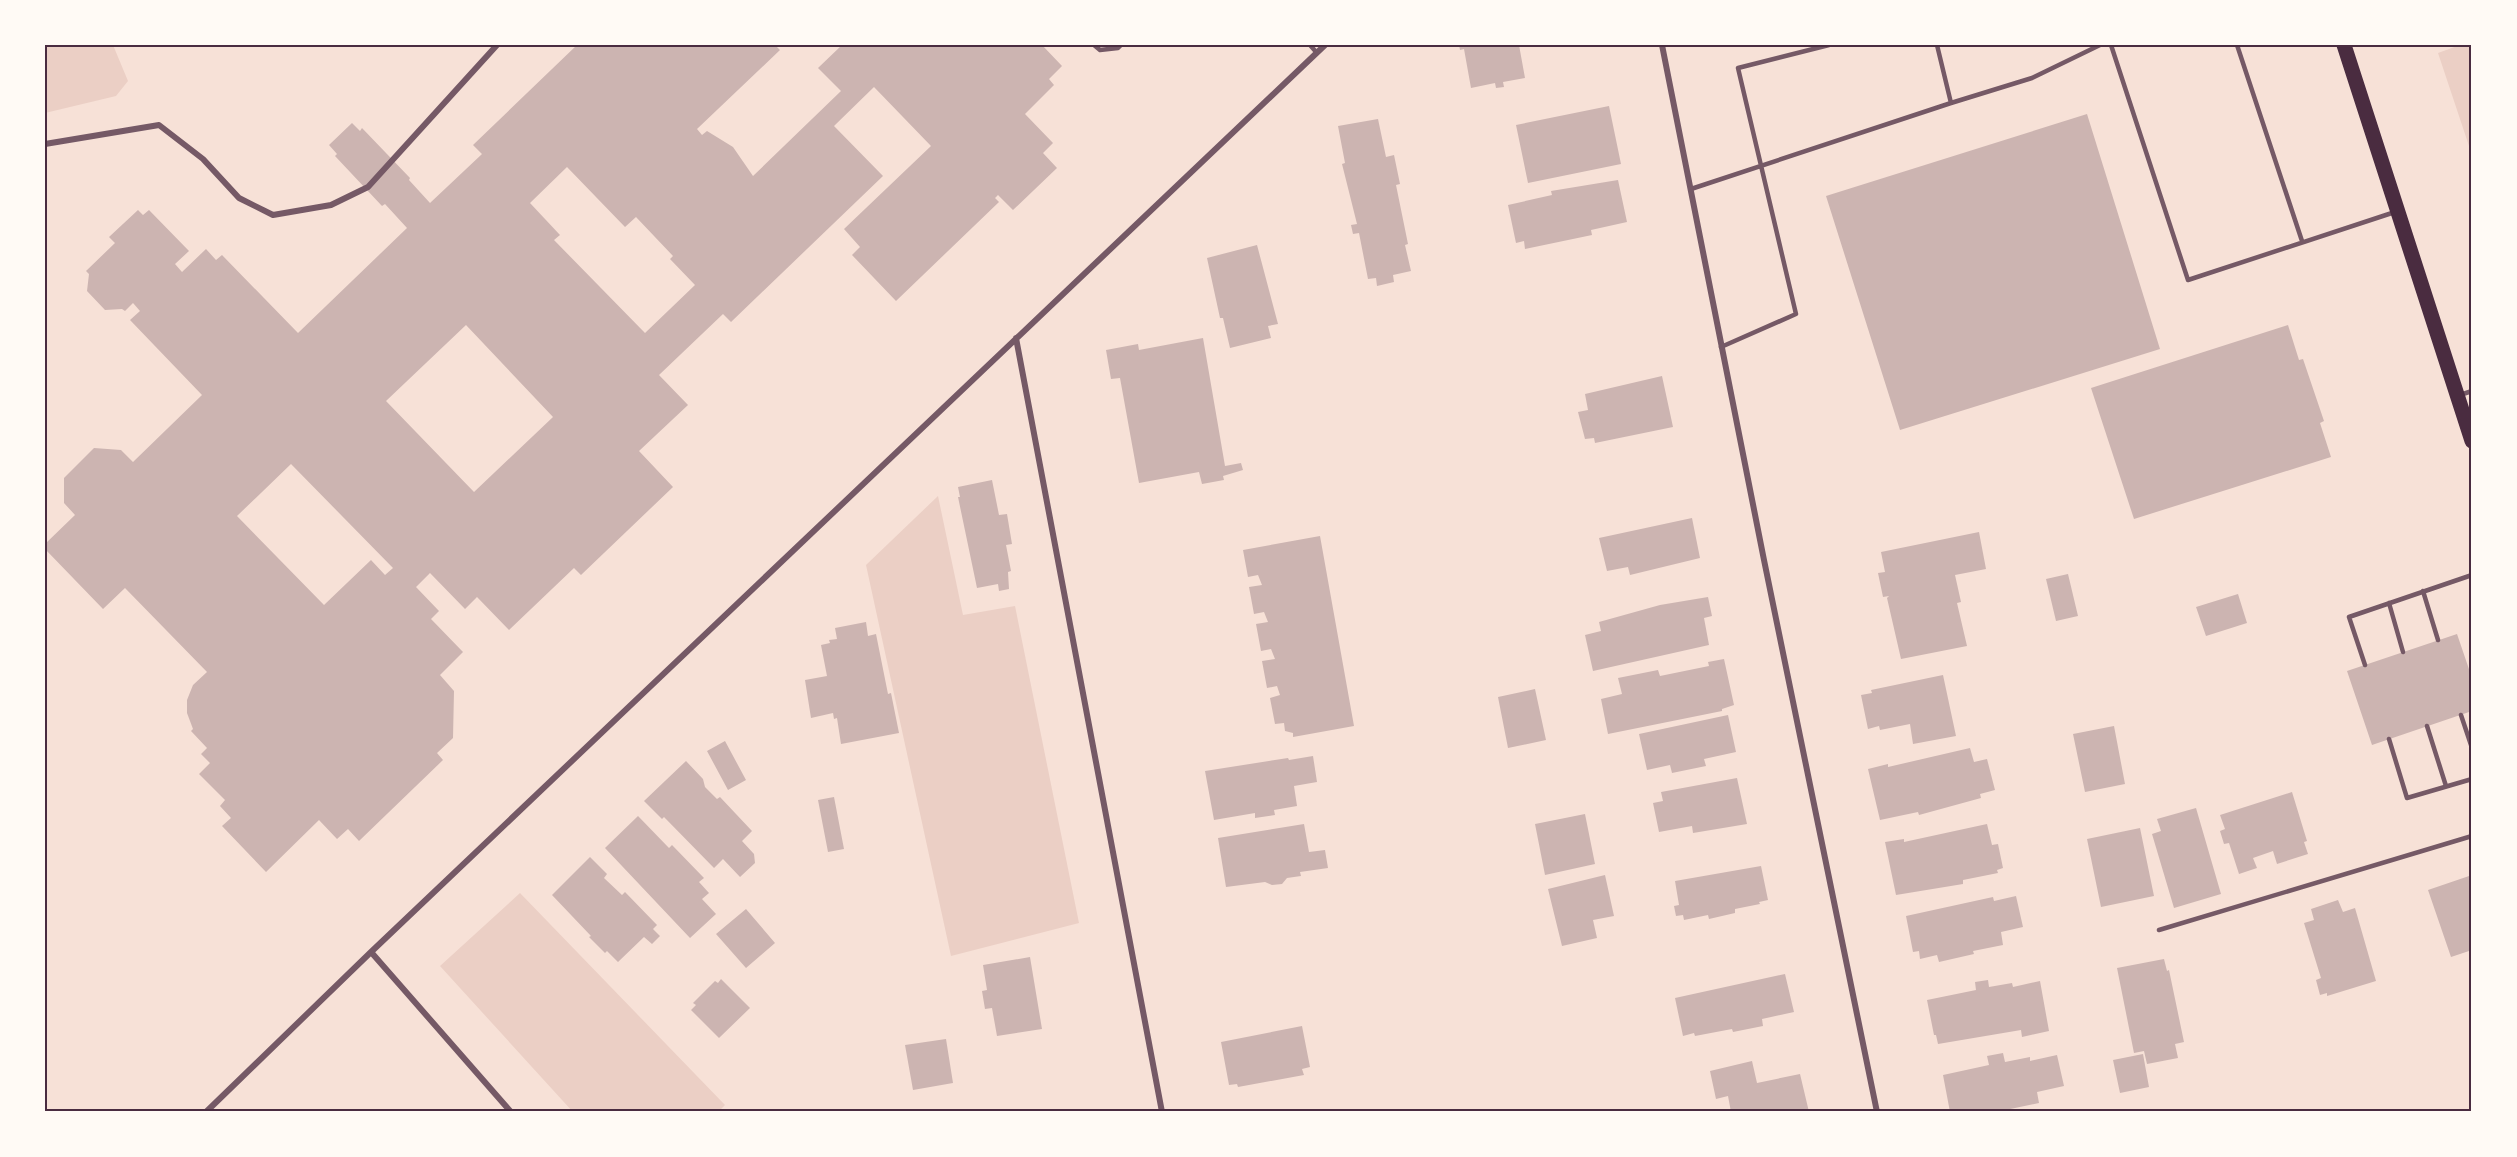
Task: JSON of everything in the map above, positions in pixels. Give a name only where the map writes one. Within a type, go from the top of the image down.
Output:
[{"type":"main road","points":[[2344,45],[2397,211],[2465,394],[2472,441]]},
{"type":"street","points":[[45,144],[159,124],[203,159],[238,198],[273,215],[331,205],[368,187],[497,45]]},
{"type":"street","points":[[206,1112],[371,952],[1325,45]]},
{"type":"street","points":[[1662,45],[1841,944],[1877,1112]]},
{"type":"street","points":[[1016,338],[1162,1112]]},
{"type":"street","points":[[371,952],[511,1112]]},
{"type":"lane","points":[[1094,45],[1100,50],[1118,48],[1121,45]]},
{"type":"lane","points":[[1310,45],[1317,53]]},
{"type":"lane","points":[[1721,347],[1796,314],[1738,68],[1829,45]]},
{"type":"lane","points":[[1937,45],[1951,103]]},
{"type":"lane","points":[[1691,189],[2032,78],[2100,45]]},
{"type":"lane","points":[[2111,45],[2188,280],[2397,211]]},
{"type":"lane","points":[[2237,45],[2302,241]]},
{"type":"lane","points":[[2364,665],[2349,617],[2472,575]]},
{"type":"lane","points":[[2423,591],[2438,640]]},
{"type":"lane","points":[[2389,603],[2403,652]]},
{"type":"lane","points":[[2461,715],[2472,748]]},
{"type":"lane","points":[[2427,726],[2446,786]]},
{"type":"lane","points":[[2389,739],[2407,798],[2472,779]]},
{"type":"lane","points":[[2159,930],[2472,836]]},
{"type":"shaded area","points":[[45,45],[113,45],[128,81],[116,96],[45,113]]},
{"type":"shaded area","points":[[2460,45],[2472,45],[2472,155],[2438,53]]},
{"type":"shaded area","points":[[938,496],[963,615],[1015,606],[1079,923],[951,956],[866,565]]},
{"type":"shaded area","points":[[520,893],[725,1105],[718,1112],[573,1112],[440,966]]},
{"type":"building","points":[[577,45],[775,45],[780,50],[697,129],[702,135],[707,131],[733,147],[753,176],[841,91],[818,68],[842,45],[1042,45],[1062,66],[1049,79],[1054,85],[1025,114],[1053,143],[1043,153],[1057,168],[1013,210],[998,195],[995,198],[999,202],[896,301],[852,255],[860,247],[844,229],[931,146],[874,87],[834,126],[883,176],[731,322],[723,314],[659,375],[688,405],[639,451],[673,487],[581,575],[574,568],[509,630],[477,597],[465,609],[430,573],[416,587],[439,611],[431,619],[463,652],[440,675],[454,691],[453,738],[437,753],[443,760],[359,841],[348,829],[337,839],[319,820],[266,872],[222,826],[231,818],[220,806],[225,800],[199,774],[210,763],[201,754],[207,748],[191,731],[193,729],[187,713],[187,700],[193,685],[207,672],[125,588],[103,609],[45,549],[45,544],[75,515],[64,503],[64,478],[94,448],[121,450],[133,462],[202,395],[130,320],[140,311],[133,303],[125,311],[122,309],[105,310],[87,291],[89,274],[86,271],[115,243],[109,237],[138,210],[143,215],[149,210],[189,251],[175,264],[182,272],[206,249],[216,260],[222,255],[298,333],[407,228],[385,204],[382,206],[335,156],[337,154],[329,145],[352,123],[360,131],[362,128],[410,178],[409,180],[430,203],[482,154],[473,145]],"holes":[[[567,167],[625,227],[636,217],[673,256],[670,259],[695,285],[645,333],[554,240],[560,235],[530,203]],[[466,325],[553,417],[474,492],[386,401]],[[291,464],[393,568],[385,575],[371,560],[324,605],[237,516]]]},
{"type":"building","points":[[1459,45],[1519,45],[1525,78],[1503,82],[1504,87],[1496,88],[1495,83],[1471,88],[1464,49],[1460,50]]},
{"type":"building","points":[[1609,106],[1621,164],[1528,183],[1516,125]]},
{"type":"building","points":[[2087,114],[2160,349],[1900,430],[1826,196]]},
{"type":"building","points":[[1378,119],[1386,157],[1394,155],[1400,184],[1396,185],[1411,271],[1393,275],[1394,282],[1377,286],[1376,278],[1368,279],[1359,233],[1353,234],[1351,225],[1357,224],[1342,164],[1345,163],[1338,126]]},
{"type":"building","points":[[1618,180],[1627,222],[1591,230],[1592,235],[1525,249],[1524,241],[1516,243],[1508,205],[1552,195],[1551,191]]},
{"type":"building","points":[[1257,245],[1278,324],[1268,326],[1271,338],[1230,348],[1223,318],[1220,318],[1207,258]]},
{"type":"building","points":[[2288,325],[2299,360],[2303,359],[2324,421],[2320,423],[2331,457],[2134,519],[2091,388]]},
{"type":"building","points":[[1203,338],[1225,466],[1241,463],[1243,470],[1223,476],[1224,480],[1202,484],[1199,472],[1139,483],[1120,378],[1111,379],[1106,350],[1138,344],[1139,350]]},
{"type":"building","points":[[1662,376],[1673,427],[1595,443],[1594,438],[1585,439],[1578,412],[1588,410],[1585,394]]},
{"type":"building","points":[[992,480],[999,515],[1007,514],[1012,544],[1006,545],[1011,571],[1008,572],[1009,589],[999,591],[998,584],[977,588],[958,497],[960,497],[958,487]]},
{"type":"building","points":[[1692,518],[1700,558],[1630,575],[1628,567],[1607,571],[1599,538]]},
{"type":"building","points":[[1979,532],[1986,569],[1955,575],[1961,602],[1957,603],[1967,646],[1901,659],[1887,598],[1889,596],[1883,597],[1878,573],[1885,572],[1881,552]]},
{"type":"building","points":[[1320,536],[1354,726],[1293,737],[1293,733],[1285,731],[1284,723],[1275,724],[1270,698],[1280,695],[1277,686],[1267,688],[1262,661],[1275,659],[1271,649],[1261,651],[1256,624],[1268,622],[1264,612],[1254,614],[1249,587],[1262,585],[1258,575],[1248,577],[1243,550]]},
{"type":"building","points":[[2068,574],[2078,616],[2056,621],[2046,579]]},
{"type":"building","points":[[2238,594],[2247,623],[2206,636],[2196,607]]},
{"type":"building","points":[[1708,597],[1712,616],[1704,618],[1709,645],[1593,671],[1585,635],[1601,631],[1599,622],[1660,605]]},
{"type":"building","points":[[866,622],[868,636],[876,634],[888,694],[891,693],[899,733],[841,744],[837,718],[834,719],[833,713],[811,718],[805,680],[827,676],[821,645],[830,643],[829,640],[837,639],[835,628]]},
{"type":"building","points":[[2457,634],[2472,678],[2472,711],[2372,745],[2347,671]]},
{"type":"building","points":[[1724,659],[1734,705],[1722,711],[1608,734],[1601,699],[1622,694],[1618,678],[1658,670],[1660,676],[1709,666],[1708,662]]},
{"type":"building","points":[[1943,675],[1956,736],[1913,744],[1910,724],[1880,730],[1879,726],[1868,729],[1861,695],[1872,693],[1871,690]]},
{"type":"building","points":[[1535,689],[1546,740],[1508,748],[1498,697]]},
{"type":"building","points":[[1728,715],[1736,752],[1704,759],[1706,766],[1672,773],[1670,765],[1647,770],[1639,734]]},
{"type":"building","points":[[2114,726],[2125,784],[2085,792],[2073,734]]},
{"type":"building","points":[[725,741],[746,780],[728,790],[707,751]]},
{"type":"building","points":[[1970,748],[1974,762],[1987,759],[1995,790],[1980,794],[1981,798],[1919,815],[1918,812],[1880,820],[1868,769],[1888,764],[1888,767]]},
{"type":"building","points":[[1313,756],[1317,782],[1294,786],[1297,806],[1274,810],[1275,815],[1255,818],[1255,813],[1214,820],[1205,771]]},
{"type":"building","points":[[686,761],[703,779],[705,787],[717,799],[720,797],[752,831],[742,841],[754,854],[755,863],[740,877],[723,859],[714,868],[664,817],[662,819],[644,801]]},
{"type":"building","points":[[1737,778],[1747,824],[1693,833],[1692,826],[1659,832],[1653,803],[1663,801],[1661,792]]},
{"type":"building","points":[[2292,792],[2307,841],[2304,842],[2308,854],[2277,864],[2273,851],[2253,858],[2257,868],[2239,874],[2229,843],[2224,844],[2220,831],[2225,829],[2220,815]]},
{"type":"building","points":[[834,797],[844,849],[828,852],[818,800]]},
{"type":"building","points":[[2196,808],[2221,894],[2174,908],[2152,834],[2161,831],[2157,819]]},
{"type":"building","points":[[1585,814],[1595,864],[1545,875],[1535,824]]},
{"type":"building","points":[[638,816],[669,848],[672,845],[704,878],[699,882],[709,893],[702,899],[716,914],[690,938],[605,848]]},
{"type":"building","points":[[1304,824],[1309,852],[1325,850],[1328,868],[1300,872],[1301,876],[1287,878],[1282,884],[1272,885],[1265,882],[1226,887],[1218,838]]},
{"type":"building","points":[[1987,824],[1992,845],[1998,844],[2003,868],[1997,870],[1998,873],[1963,880],[1963,884],[1896,895],[1885,842],[1904,839],[1904,842]]},
{"type":"building","points":[[2140,828],[2154,896],[2101,907],[2087,839]]},
{"type":"building","points":[[590,857],[607,874],[604,878],[622,895],[625,892],[657,925],[653,929],[660,936],[652,944],[644,937],[618,962],[589,937],[591,936],[552,895]]},
{"type":"building","points":[[1761,866],[1768,900],[1735,909],[1735,913],[1709,919],[1708,915],[1684,920],[1683,915],[1676,916],[1674,906],[1679,905],[1675,881]]},
{"type":"building","points":[[1605,875],[1614,916],[1593,920],[1597,938],[1562,946],[1548,889]]},
{"type":"building","points":[[2472,875],[2472,950],[2451,957],[2428,890]]},
{"type":"building","points":[[2016,896],[2023,927],[2001,932],[2003,945],[1973,951],[1974,954],[1939,962],[1937,955],[1920,959],[1919,951],[1913,952],[1906,916],[1993,897],[1994,901]]},
{"type":"building","points":[[2338,900],[2343,912],[2355,908],[2376,981],[2327,996],[2327,993],[2320,995],[2316,980],[2321,978],[2304,923],[2314,920],[2311,909]]},
{"type":"building","points":[[746,909],[775,943],[746,968],[716,934]]},
{"type":"building","points":[[1030,957],[1042,1029],[997,1036],[992,1008],[985,1009],[982,991],[987,990],[983,965]]},
{"type":"building","points":[[2164,959],[2167,971],[2169,970],[2184,1042],[2175,1044],[2178,1058],[2147,1064],[2144,1051],[2134,1053],[2117,968]]},
{"type":"building","points":[[1785,974],[1794,1012],[1762,1019],[1763,1026],[1733,1032],[1732,1029],[1683,1036],[1675,998]]},
{"type":"building","points":[[721,979],[750,1008],[719,1038],[691,1010],[696,1005],[693,1003],[715,981],[718,983]]},
{"type":"building","points":[[1988,980],[1989,987],[2012,983],[2013,987],[2040,981],[2049,1031],[2022,1037],[2021,1030],[1938,1044],[1927,1000],[1976,990],[1975,982]]},
{"type":"building","points":[[1302,1026],[1310,1067],[1302,1069],[1304,1075],[1238,1087],[1237,1084],[1229,1085],[1221,1042]]},
{"type":"building","points":[[946,1039],[953,1083],[913,1090],[905,1045]]},
{"type":"building","points":[[2003,1053],[2005,1062],[2030,1057],[2030,1061],[2057,1055],[2064,1086],[2037,1092],[2039,1103],[1996,1112],[1950,1112],[1943,1075],[1989,1065],[1987,1056]]},
{"type":"building","points":[[2143,1054],[2149,1087],[2120,1093],[2113,1060]]},
{"type":"building","points":[[1752,1061],[1757,1083],[1800,1074],[1809,1112],[1731,1112],[1728,1096],[1716,1099],[1710,1071]]}]
